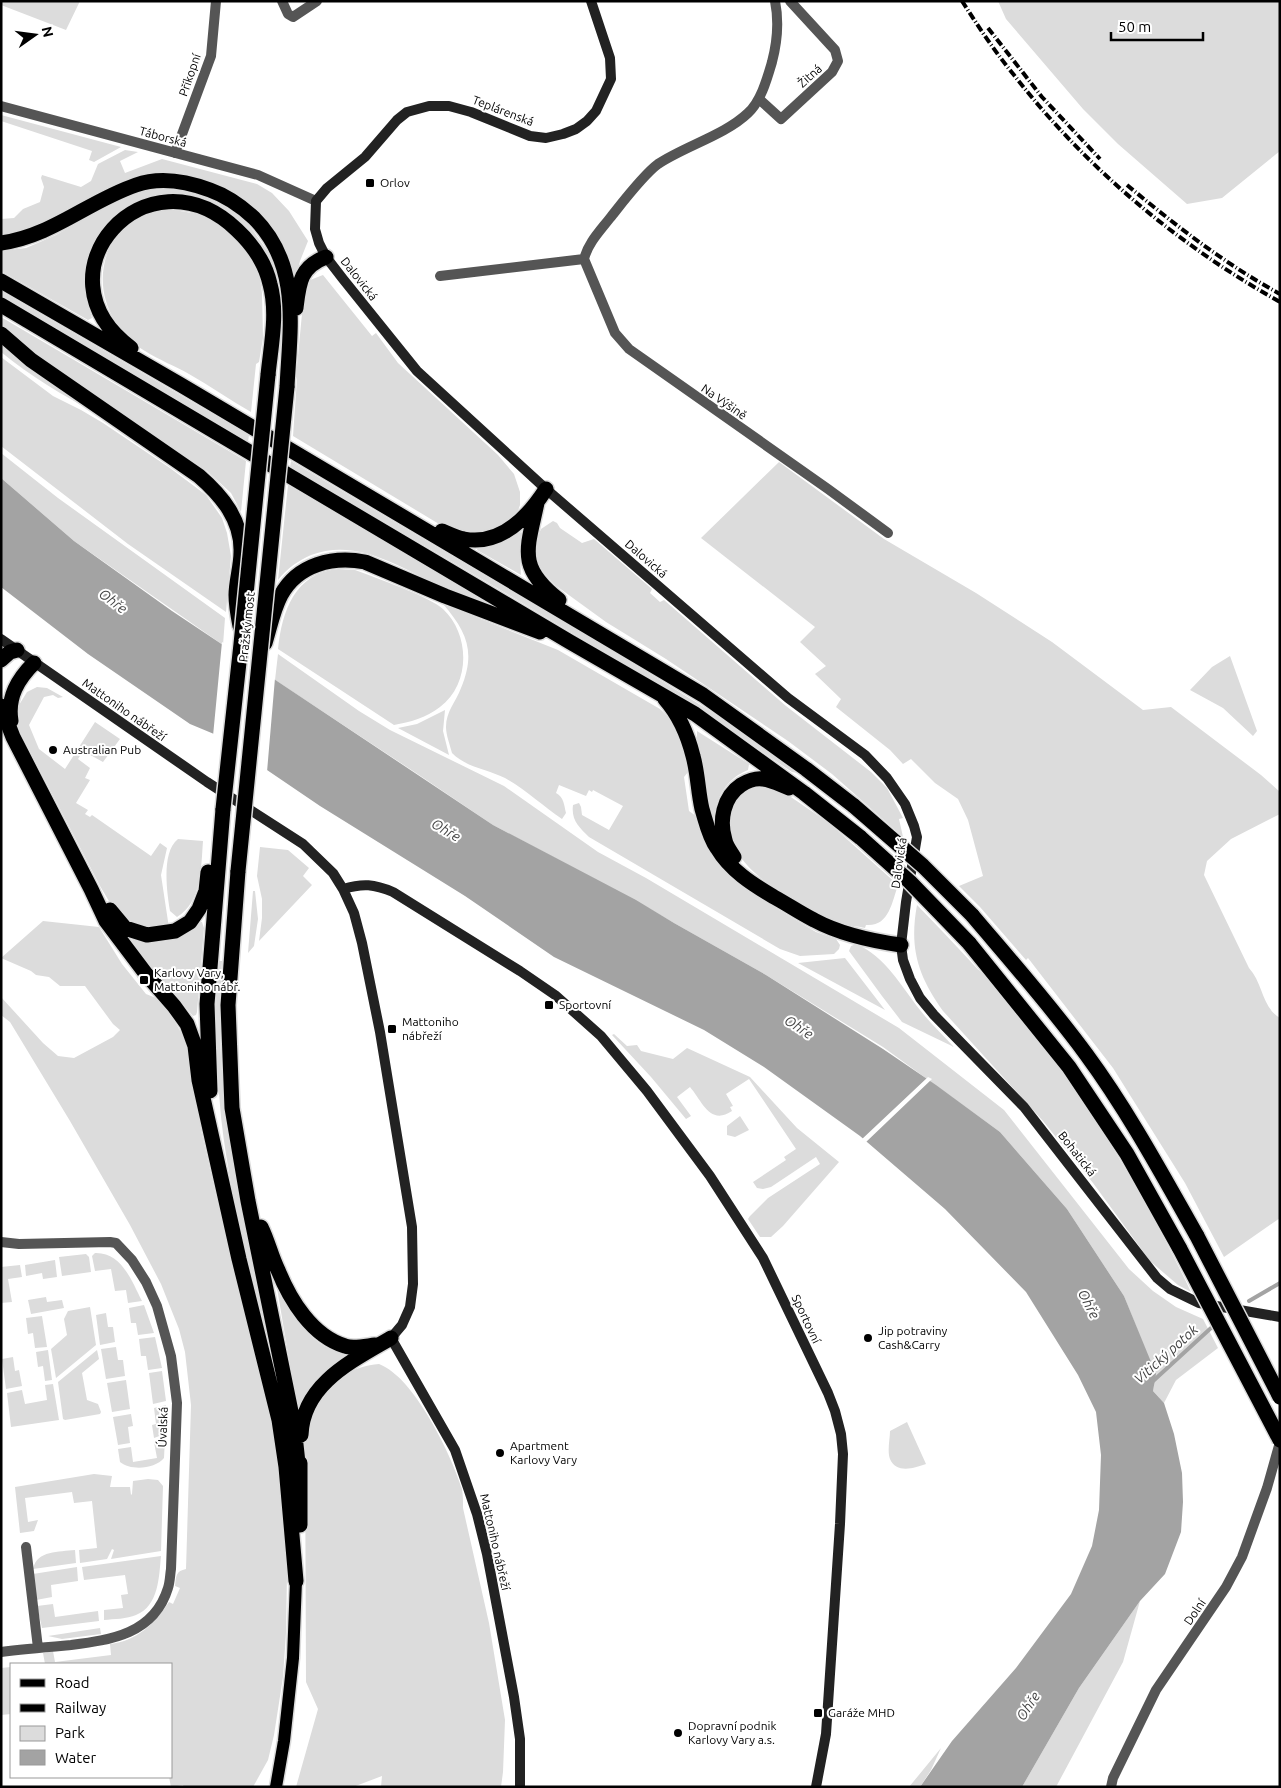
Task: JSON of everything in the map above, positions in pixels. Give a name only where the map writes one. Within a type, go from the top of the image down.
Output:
[{"type":"highway","points":[[1,243],[34,236],[66,221],[114,193],[139,184],[163,180],[188,182],[219,193],[242,206],[264,228],[277,249],[286,273],[291,312],[287,387]]},
{"type":"highway","name":"Pražský most","points":[[181,385],[114,334],[98,306],[93,288],[94,265],[100,248],[110,230],[124,218],[141,208],[162,202],[184,202],[206,208],[228,220],[248,240],[262,259],[270,284],[273,304],[273,324],[241,644],[223,809],[213,866]]},
{"type":"highway","points":[[287,387],[301,280],[306,268],[326,257]]},
{"type":"highway","points":[[1,281],[181,385],[703,695],[854,806],[922,866],[972,915],[1087,1055],[1144,1141],[1280,1396]]},
{"type":"highway","points":[[1,306],[695,714],[861,838],[910,882],[968,943],[1069,1067],[1127,1154],[1180,1249],[1280,1441]]},
{"type":"highway","points":[[1,334],[31,360],[199,476],[216,490],[229,508],[238,529],[241,551],[236,595],[241,644]]},
{"type":"highway","name":"Pražský most","points":[[248,1201],[232,1108],[228,1005],[238,871],[287,387]]},
{"type":"highway","points":[[401,515],[464,539],[480,540],[497,537],[514,527],[537,503],[546,489]]},
{"type":"highway","points":[[537,503],[527,560],[546,590],[595,630]]},
{"type":"highway","points":[[259,664],[276,605],[291,581],[306,568],[321,563],[346,560],[365,562],[512,623],[570,642]]},
{"type":"highway","points":[[1,660],[10,652],[17,650]]},
{"type":"highway","points":[[13,737],[10,715],[14,688],[24,673],[34,663]]},
{"type":"highway","points":[[663,696],[674,709],[690,748],[701,806],[708,828],[716,848],[730,865],[744,878],[815,921],[852,935],[901,945]]},
{"type":"highway","points":[[1,706],[13,737],[106,921],[187,1024],[196,1046],[199,1080],[239,1259],[279,1420],[286,1467],[296,1581]]},
{"type":"highway","points":[[759,887],[735,859],[725,842],[722,828],[723,812],[727,800],[736,789],[754,780],[763,779],[804,794]]},
{"type":"highway","points":[[91,889],[125,928],[147,935],[164,934],[180,929],[190,922],[199,910],[213,866]]},
{"type":"highway","points":[[213,866],[207,1004],[209,1084],[218,1164]]},
{"type":"highway","points":[[248,1201],[291,1297],[308,1320],[325,1337],[346,1347],[385,1342]]},
{"type":"highway","points":[[248,1201],[294,1426],[299,1472]]},
{"type":"highway","points":[[296,1581],[300,1533],[299,1472],[301,1422],[310,1401],[320,1386],[334,1374],[385,1342]]},
{"type":"main road","points":[[276,1787],[284,1741],[293,1658],[296,1581]]},
{"type":"street","name":"Příkopní","points":[[175,153],[211,56],[216,1]]},
{"type":"street","points":[[282,1],[288,14],[293,18],[317,1]]},
{"type":"street","name":"Teplárenská","points":[[316,201],[327,188],[365,157],[397,120],[407,112],[418,108],[441,105],[449,106],[471,112],[530,136],[546,138],[576,129],[596,111],[604,98],[611,79],[610,58],[591,1]]},
{"type":"street","points":[[440,276],[584,259],[587,248],[629,194],[657,164],[733,124],[748,113],[759,99],[774,51],[777,23],[775,1]]},
{"type":"street","name":"Žitná","points":[[759,99],[781,119],[832,72],[838,61],[835,50],[790,1]]},
{"type":"street","name":"Táborská","points":[[1,106],[258,175],[316,201]]},
{"type":"street","name":"Dalovická","points":[[316,201],[315,229],[326,257],[417,371],[546,489],[788,698],[865,756],[895,788],[910,814],[916,838],[901,945]]},
{"type":"street","name":"Na Výšině","points":[[584,259],[615,333],[629,349],[888,533]]},
{"type":"street","name":"Mattoniho nábřeží","points":[[1,639],[206,782],[303,844],[333,873],[354,913],[382,1040],[412,1226],[413,1284],[410,1307],[402,1326],[385,1342],[454,1450],[477,1514],[487,1554],[514,1697],[520,1739],[520,1787]]},
{"type":"street","name":"Sportovní","points":[[343,889],[358,885],[376,886],[393,892],[520,971],[575,1013],[601,1036],[647,1090],[710,1176],[763,1258],[828,1394],[841,1434],[843,1454],[840,1524],[826,1734],[816,1787]]},
{"type":"street","name":"Bohatická","points":[[901,945],[903,960],[920,998],[934,1015],[1024,1107],[1157,1278],[1170,1289],[1199,1303],[1280,1318]]},
{"type":"street","name":"Úvalská","points":[[1,1242],[19,1244],[116,1243],[132,1260],[146,1282],[156,1306],[166,1333],[171,1356],[177,1403],[171,1569],[168,1588],[153,1616],[144,1624],[120,1636],[104,1641],[1,1652]]},
{"type":"street","name":"Dolní","points":[[1111,1787],[1113,1778],[1156,1690],[1226,1587],[1242,1557],[1265,1496],[1280,1441]]},
{"type":"street","points":[[26,1547],[38,1648]]},
{"type":"green space","points":[[1,1],[80,1],[66,30],[1,5]]},
{"type":"green space","points":[[998,1],[1280,1],[1280,151],[1222,198],[1187,204],[1118,144],[1083,109],[1006,19]]},
{"type":"green space","points":[[1,115],[121,147],[94,162],[89,160],[92,151],[1,121]]},
{"type":"green space","points":[[125,150],[138,152],[120,161],[125,173],[162,159],[257,184],[272,193],[289,211],[308,241],[296,278],[292,279],[280,240],[269,224],[254,208],[227,188],[196,178],[162,176],[129,181],[111,187],[68,212],[32,229],[1,237],[1,219],[14,218],[23,209],[40,202],[44,187],[42,175],[81,187],[91,181],[98,164]]},
{"type":"green space","points":[[176,188],[199,194],[232,210],[247,222],[268,252],[275,267],[272,266],[259,244],[243,225],[224,210],[202,200],[180,194],[157,196],[134,204],[112,220],[102,232],[90,251],[86,265],[86,290],[92,318],[88,320],[1,271],[1,251],[26,248],[56,235],[123,197],[139,191]]},
{"type":"green space","points":[[168,209],[204,215],[224,227],[251,255],[260,279],[263,338],[259,362],[256,364],[251,412],[189,374],[145,351],[123,332],[109,309],[103,282],[104,268],[111,244],[123,229],[131,223],[149,214]]},
{"type":"green space","points":[[323,275],[372,336],[376,333],[398,363],[498,455],[514,474],[520,492],[520,505],[517,514],[502,527],[476,534],[461,532],[439,524],[293,436],[296,377],[305,282]]},
{"type":"green space","points":[[1,291],[249,435],[248,442],[1,299]]},
{"type":"green space","points":[[1,317],[246,461],[241,512],[231,493],[207,471],[56,371],[1,324]]},
{"type":"green space","points":[[1,342],[97,414],[12,361],[1,352]]},
{"type":"green space","points":[[1,357],[53,396],[103,423],[170,468],[206,495],[222,518],[231,556],[226,612],[128,544],[1,446]]},
{"type":"green space","points":[[1,453],[58,498],[225,618],[223,645],[74,541],[1,478]]},
{"type":"green space","points":[[291,461],[611,650],[712,712],[799,773],[792,772],[710,717],[622,663],[290,467]]},
{"type":"green space","points":[[779,462],[884,539],[976,593],[1052,642],[1143,710],[1171,707],[1261,775],[1280,792],[1280,814],[1231,839],[1207,861],[1204,875],[1249,968],[1254,974],[1266,1002],[1274,1014],[1280,1018],[1280,1218],[1224,1257],[1185,1183],[1113,1068],[1028,958],[1026,960],[959,886],[983,876],[968,820],[958,799],[935,783],[911,759],[903,764],[890,750],[836,707],[841,699],[815,674],[826,666],[800,642],[815,627],[701,538]]},
{"type":"green space","points":[[288,485],[501,611],[451,591],[396,564],[363,553],[346,550],[329,550],[311,555],[293,565],[278,580]]},
{"type":"green space","points":[[553,521],[582,543],[594,539],[652,589],[650,593],[660,602],[664,600],[786,706],[871,772],[887,788],[903,818],[899,819],[903,837],[832,774],[788,741],[666,659],[606,622],[555,585],[543,572],[536,559],[536,541],[541,529]]},
{"type":"green space","points":[[520,532],[522,533],[521,575],[477,550],[478,547],[505,540]]},
{"type":"green space","points":[[338,569],[355,570],[417,594],[443,609],[452,619],[462,645],[462,672],[457,686],[450,697],[435,711],[418,719],[394,725],[278,649],[283,621],[293,596],[311,578],[323,572]]},
{"type":"green space","points":[[443,604],[558,650],[660,709],[677,730],[680,738],[688,772],[684,777],[689,811],[696,816],[707,842],[750,890],[816,932],[836,939],[840,945],[839,949],[834,954],[800,956],[780,949],[589,837],[579,826],[573,815],[573,805],[579,803],[582,815],[609,830],[623,806],[593,790],[592,792],[589,790],[586,796],[559,785],[556,793],[562,799],[566,813],[562,819],[512,782],[464,762],[452,753],[446,721],[466,675],[468,653],[463,633]]},
{"type":"green space","points":[[278,654],[359,711],[390,730],[504,786],[598,852],[646,878],[899,1028],[1004,1110],[1129,1269],[1153,1291],[1176,1307],[1203,1319],[1218,1348],[1176,1380],[1164,1403],[1153,1391],[1155,1374],[1124,1296],[1067,1209],[1000,1132],[883,1047],[766,975],[638,902],[493,825],[275,680]]},
{"type":"green space","points":[[1230,656],[1257,731],[1253,736],[1223,708],[1190,690],[1212,667]]},
{"type":"green space","points":[[37,687],[47,688],[63,697],[58,698],[53,695],[44,697],[29,725],[39,749],[65,769],[95,722],[120,739],[103,762],[83,751],[78,759],[90,768],[85,778],[90,780],[76,803],[88,810],[85,814],[90,817],[92,815],[151,856],[160,843],[167,848],[161,875],[169,928],[162,930],[136,927],[116,913],[100,886],[18,728],[15,718],[15,705],[19,705],[27,692]]},
{"type":"green space","points":[[445,710],[443,731],[449,755],[398,728],[417,724]]},
{"type":"green space","points":[[697,731],[749,764],[748,770],[732,780],[721,794],[715,812],[716,831],[710,822],[697,745]]},
{"type":"green space","points":[[758,785],[785,793],[829,823],[898,885],[885,918],[874,925],[866,925],[865,928],[842,924],[783,894],[756,874],[744,862],[736,848],[731,833],[731,810],[739,796]]},
{"type":"green space","points":[[178,839],[203,841],[199,883],[196,893],[185,910],[177,917],[170,911],[167,863],[169,853]]},
{"type":"green space","points":[[260,847],[288,850],[309,868],[303,876],[312,885],[259,941],[262,918],[262,899],[257,876]]},
{"type":"green space","points":[[253,891],[255,891],[258,919],[254,946],[248,953]]},
{"type":"green space","points":[[917,905],[994,985],[1050,1055],[1077,1093],[1150,1211],[1191,1292],[1178,1285],[1150,1261],[1093,1183],[1043,1121],[943,1011],[927,986],[918,961],[914,935]]},
{"type":"green space","points":[[43,921],[99,927],[122,964],[146,994],[156,998],[171,1015],[187,1043],[197,1090],[201,1130],[269,1408],[277,1450],[287,1574],[283,1677],[268,1760],[253,1787],[184,1787],[183,1785],[171,1787],[169,1778],[172,1778],[172,1663],[45,1663],[43,1653],[53,1651],[55,1662],[111,1655],[110,1644],[137,1635],[151,1624],[169,1602],[173,1604],[180,1588],[175,1586],[176,1577],[180,1571],[186,1569],[191,1405],[185,1352],[179,1329],[161,1284],[130,1225],[70,1121],[10,1022],[1,1015],[1,997],[43,1043],[58,1056],[74,1058],[113,1037],[120,1030],[113,1024],[85,986],[60,986],[49,977],[36,975],[1,958]]},
{"type":"green space","points":[[202,922],[204,928],[197,1012],[193,1016],[130,942],[134,939],[153,942],[173,940]]},
{"type":"green space","points":[[856,944],[876,956],[884,964],[924,1015],[954,1047],[902,1022],[849,951],[851,946]]},
{"type":"green space","points":[[845,958],[885,1010],[798,963]]},
{"type":"green space","points":[[217,961],[222,961],[220,1003],[221,1058],[229,1136],[266,1328],[264,1331],[245,1252],[224,1144],[216,1039]]},
{"type":"green space","points":[[614,1034],[627,1046],[637,1045],[641,1051],[673,1059],[687,1048],[750,1077],[797,1128],[839,1162],[783,1226],[771,1237],[760,1237],[748,1219],[750,1216],[768,1198],[820,1164],[816,1157],[771,1187],[757,1188],[753,1182],[786,1160],[784,1157],[796,1149],[749,1079],[726,1094],[733,1106],[730,1107],[732,1111],[718,1116],[707,1110],[690,1087],[677,1097],[691,1116],[686,1119],[651,1077],[612,1035]]},
{"type":"green space","points":[[740,1116],[749,1130],[735,1137],[727,1135],[727,1126]]},
{"type":"green space","points":[[95,1253],[112,1257],[119,1263],[130,1277],[142,1301],[128,1303],[126,1290],[115,1291],[111,1269],[95,1271],[92,1256]]},
{"type":"green space","points":[[86,1254],[89,1257],[91,1272],[62,1276],[59,1257]]},
{"type":"green space","points":[[55,1260],[57,1277],[43,1279],[42,1273],[26,1276],[25,1265]]},
{"type":"green space","points":[[20,1265],[22,1277],[8,1279],[12,1302],[1,1303],[1,1267]]},
{"type":"green space","points":[[277,1288],[298,1319],[317,1341],[330,1349],[350,1354],[301,1406],[297,1407]]},
{"type":"green space","points":[[46,1297],[47,1302],[62,1300],[64,1308],[31,1314],[28,1300]]},
{"type":"green space","points":[[144,1305],[154,1333],[138,1335],[136,1323],[131,1323],[129,1308]]},
{"type":"green space","points":[[90,1307],[96,1345],[56,1378],[51,1349],[67,1335],[64,1319],[68,1311]]},
{"type":"green space","points":[[106,1313],[108,1327],[113,1327],[115,1342],[100,1345],[96,1315]]},
{"type":"green space","points":[[42,1316],[47,1347],[35,1348],[33,1333],[28,1334],[26,1318]]},
{"type":"green space","points":[[155,1337],[162,1368],[148,1370],[146,1356],[141,1356],[139,1339]]},
{"type":"green space","points":[[116,1347],[118,1360],[123,1360],[125,1376],[106,1379],[101,1349]]},
{"type":"green space","points":[[48,1350],[52,1380],[45,1381],[43,1366],[38,1367],[36,1352]]},
{"type":"green space","points":[[97,1350],[99,1359],[82,1373],[87,1400],[98,1404],[101,1412],[100,1414],[65,1420],[63,1419],[58,1382]]},
{"type":"green space","points":[[13,1357],[15,1371],[19,1370],[22,1386],[6,1389],[2,1359]]},
{"type":"green space","points":[[379,1364],[392,1372],[405,1384],[418,1400],[440,1437],[462,1489],[463,1508],[489,1623],[505,1720],[501,1787],[381,1787],[382,1776],[353,1787],[296,1787],[318,1709],[306,1682],[305,1436],[318,1400],[330,1386],[352,1371]]},
{"type":"green space","points":[[162,1371],[166,1401],[153,1404],[149,1373]]},
{"type":"green space","points":[[126,1380],[130,1409],[112,1412],[107,1383]]},
{"type":"green space","points":[[53,1384],[59,1420],[11,1427],[7,1393],[22,1390],[25,1404],[47,1400],[45,1385]]},
{"type":"green space","points":[[166,1405],[165,1434],[154,1438],[152,1425],[156,1424],[154,1408]]},
{"type":"green space","points":[[131,1414],[133,1426],[128,1427],[130,1443],[118,1445],[113,1417]]},
{"type":"green space","points":[[907,1422],[926,1464],[906,1469],[893,1464],[889,1456],[889,1449],[890,1431]]},
{"type":"green space","points":[[165,1438],[164,1458],[155,1465],[136,1468],[120,1462],[118,1449],[131,1447],[133,1462],[157,1458],[154,1442]]},
{"type":"green space","points":[[94,1474],[112,1476],[110,1487],[130,1487],[131,1495],[133,1481],[158,1480],[163,1486],[161,1551],[111,1559],[114,1550],[112,1549],[107,1559],[80,1563],[79,1550],[97,1548],[92,1501],[74,1503],[72,1492],[25,1498],[28,1522],[38,1520],[34,1531],[20,1533],[15,1487]]},
{"type":"green space","points":[[75,1550],[76,1563],[33,1569],[35,1563],[44,1555]]},
{"type":"green space","points":[[161,1556],[156,1590],[144,1611],[120,1619],[104,1620],[104,1610],[123,1608],[121,1595],[128,1594],[125,1575],[84,1580],[82,1567]]},
{"type":"green space","points":[[77,1567],[78,1581],[51,1585],[52,1597],[36,1600],[33,1574]]},
{"type":"green space","points":[[1140,1601],[1123,1662],[1056,1787],[1022,1787],[1079,1688]]},
{"type":"green space","points":[[53,1604],[55,1617],[98,1611],[99,1621],[42,1628],[37,1606]]},
{"type":"green space","points":[[100,1628],[101,1634],[62,1639],[48,1636]]},
{"type":"green space","points":[[10,1667],[10,1714],[1,1715],[1,1668]]},
{"type":"green space","points":[[941,1748],[931,1770],[920,1787],[909,1787]]},
{"type":"water","name":"Ohře","points":[[1,478],[74,541],[172,611],[493,825],[636,900],[766,975],[936,1085],[1000,1132],[1067,1209],[1124,1296],[1156,1374],[1153,1391],[1164,1403],[1174,1434],[1182,1473],[1181,1532],[1165,1574],[1140,1601],[1079,1688],[1022,1787],[920,1787],[952,1741],[1016,1668],[1071,1594],[1092,1546],[1099,1510],[1101,1455],[1096,1412],[1078,1375],[1026,1292],[945,1209],[860,1136],[764,1067],[704,1030],[554,957],[465,896],[320,806],[214,734],[190,724],[88,654],[1,587]]},
{"type":"pier","points":[[222,642],[275,678],[267,772],[213,736]]},
{"type":"pier","points":[[928,1077],[932,1079],[865,1143],[861,1140]]},
{"type":"waterway","name":"Vitický potok","points":[[1249,1301],[1280,1283]]},
{"type":"waterway","name":"Vitický potok","points":[[1152,1382],[1211,1328]]},
{"type":"railway","points":[[962,1],[1000,57],[1042,109],[1103,173],[1170,230],[1242,280],[1280,302]]},
{"type":"railway","points":[[988,28],[1042,97],[1100,159]]},
{"type":"railway","points":[[1127,185],[1201,243],[1240,270],[1280,294]]},
{"type":"place","name":"Orlov","points":[[370,183]]},
{"type":"place","name":"Australian Pub","points":[[53,750]]},
{"type":"place","name":"Karlovy Vary, Mattoniho nábř.","points":[[144,980]]},
{"type":"place","name":"Sportovní","points":[[549,1005]]},
{"type":"place","name":"Mattoniho nábřeží","points":[[392,1029]]},
{"type":"place","name":"Jip potraviny Cash&Carry","points":[[868,1338]]},
{"type":"place","name":"Apartment Karlovy Vary","points":[[500,1453]]},
{"type":"place","name":"Garáže MHD","points":[[818,1713]]},
{"type":"place","name":"Dopravní podnik Karlovy Vary a.s.","points":[[678,1733]]}]
